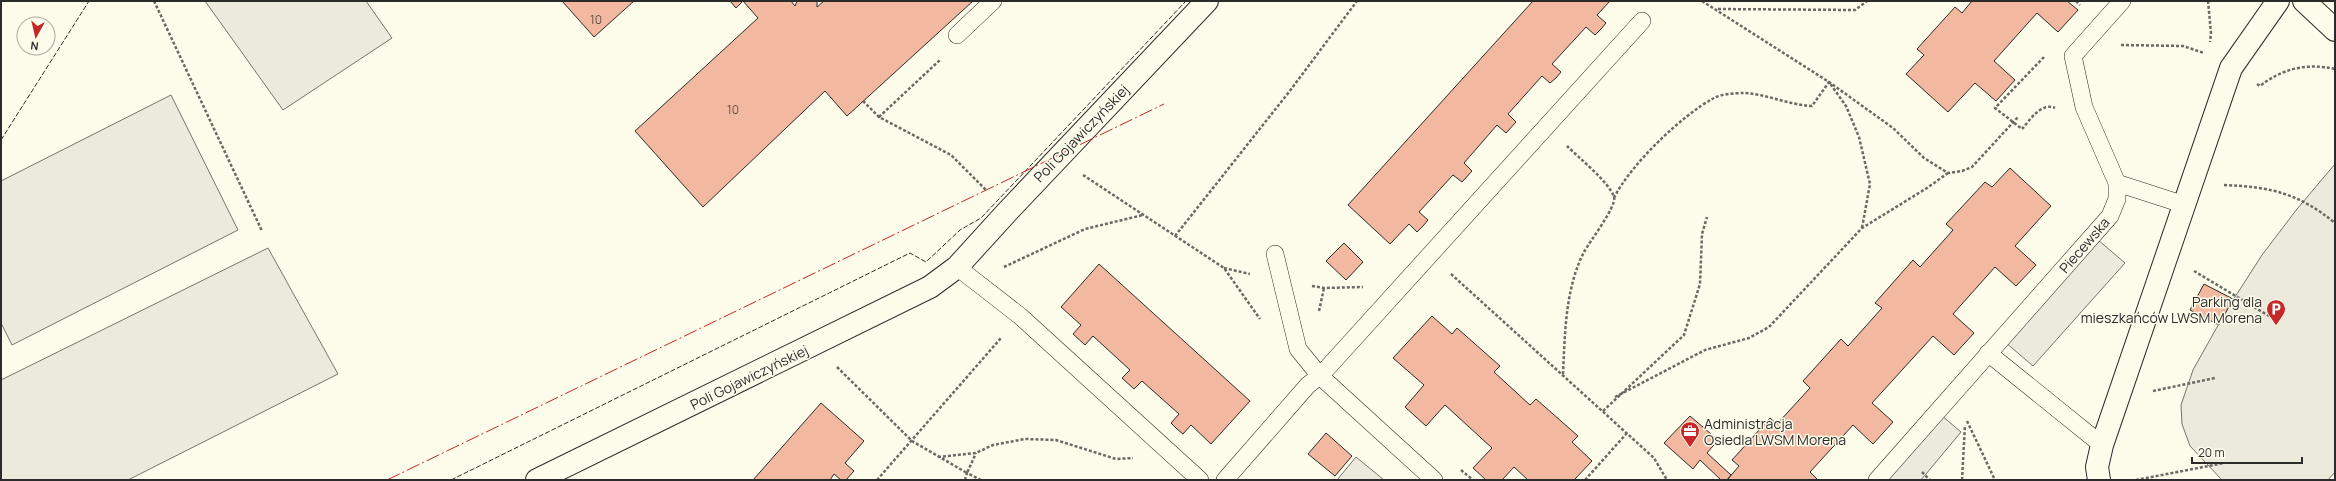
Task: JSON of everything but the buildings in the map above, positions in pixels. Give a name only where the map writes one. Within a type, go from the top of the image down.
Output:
[{"type":"street","name":"Poli Gojawiczyńskiej","points":[[537,480],[821,342],[930,287],[957,267],[1207,1]]},
{"type":"street","points":[[2099,480],[2097,467],[2102,445],[2231,68],[2278,1]]},
{"type":"street","points":[[2304,1],[2335,30]]},
{"type":"lane","points":[[957,35],[993,1]]},
{"type":"lane","points":[[2122,1],[2082,48],[2073,56],[2084,107],[2117,183],[2185,205]]},
{"type":"lane","points":[[1225,480],[1308,385],[1320,376],[1642,21]]},
{"type":"lane","name":"Piecewska","points":[[1877,480],[2110,216],[2117,199],[2117,183]]},
{"type":"lane","points":[[1275,254],[1298,349],[1320,376],[1434,480]]},
{"type":"lane","points":[[957,267],[1020,316],[1200,480]]},
{"type":"lane","points":[[1988,353],[2102,445]]},
{"type":"path","points":[[154,1],[262,232]]},
{"type":"path","points":[[1175,236],[1290,92],[1357,1]]},
{"type":"path","points":[[1702,1],[1718,9],[1829,82],[1893,128],[1924,158],[1948,173]]},
{"type":"path","points":[[1718,9],[1855,10],[1867,1]]},
{"type":"path","points":[[2082,48],[2133,44],[2183,46],[2208,55],[2211,33],[2208,1]]},
{"type":"path","points":[[879,117],[934,65]]},
{"type":"path","points":[[2260,86],[2286,70],[2308,66],[2335,69]]},
{"type":"path","points":[[1614,198],[1631,171],[1686,116],[1716,96],[1744,93],[1800,105],[1812,106],[1829,82]]},
{"type":"path","points":[[1829,82],[1846,106],[1859,137],[1867,170],[1870,184],[1862,228]]},
{"type":"path","points":[[863,101],[879,117],[951,155],[987,191]]},
{"type":"path","points":[[1995,108],[2022,129]]},
{"type":"path","points":[[1615,398],[1705,350],[1750,338],[1769,327],[1862,228],[1927,188],[1948,173],[1962,172],[1972,167],[2018,117]]},
{"type":"path","points":[[1563,375],[1569,305],[1575,272],[1600,225],[1614,207],[1614,198],[1608,187],[1572,152]]},
{"type":"path","points":[[1058,158],[1224,268]]},
{"type":"path","points":[[2222,185],[2253,186],[2288,194],[2320,211],[2335,223]]},
{"type":"path","points":[[975,281],[1085,229],[1143,215]]},
{"type":"path","points":[[1603,411],[1615,398],[1684,335],[1700,284],[1702,234],[1707,217]]},
{"type":"path","points":[[1430,255],[1654,458],[1667,480]]},
{"type":"path","points":[[2190,269],[2269,316]]},
{"type":"path","points":[[877,480],[1020,316]]},
{"type":"path","points":[[821,342],[833,364],[912,441],[981,480]]},
{"type":"path","points":[[2152,391],[2215,378]]},
{"type":"path","points":[[1962,480],[1965,417],[1995,480]]},
{"type":"path","points":[[1584,480],[1627,433]]},
{"type":"path","points":[[938,457],[976,453],[993,445],[1025,439],[1056,440],[1116,459],[1171,454]]},
{"type":"path","points":[[965,480],[976,453]]},
{"type":"path","points":[[2136,480],[2224,463]]},
{"type":"shaded area","points":[[205,1],[366,1],[392,38],[283,110]]},
{"type":"shaded area","points":[[171,95],[238,230],[12,345],[1,323],[1,181]]},
{"type":"shaded area","name":"Parking dla mieszkańców LWSM Morena","points":[[2335,164],[2335,472],[2328,480],[2222,480],[2190,446],[2182,424],[2181,405],[2193,370],[2226,311],[2262,255],[2297,209]]},
{"type":"shaded area","points":[[2097,239],[2125,263],[2033,366],[2005,342]]},
{"type":"shaded area","points":[[268,248],[338,374],[128,480],[1,480],[1,380]]},
{"type":"shaded area","points":[[1941,415],[1961,432],[1921,480],[1886,480]]},
{"type":"shaded area","points":[[1356,457],[1384,480],[1337,480]]},
{"type":"fence","points":[[1,140],[89,1]]},
{"type":"fence","points":[[451,480],[910,253],[926,262],[960,230],[981,218],[1186,1]]},
{"type":"power","points":[[387,480],[1164,104]]},
{"type":"place","name":"Parking dla mieszkańców LWSM Morena","points":[[2276,326]]},
{"type":"place","name":"Administracja Osiedla LWSM Morena","points":[[1690,448]]}]
